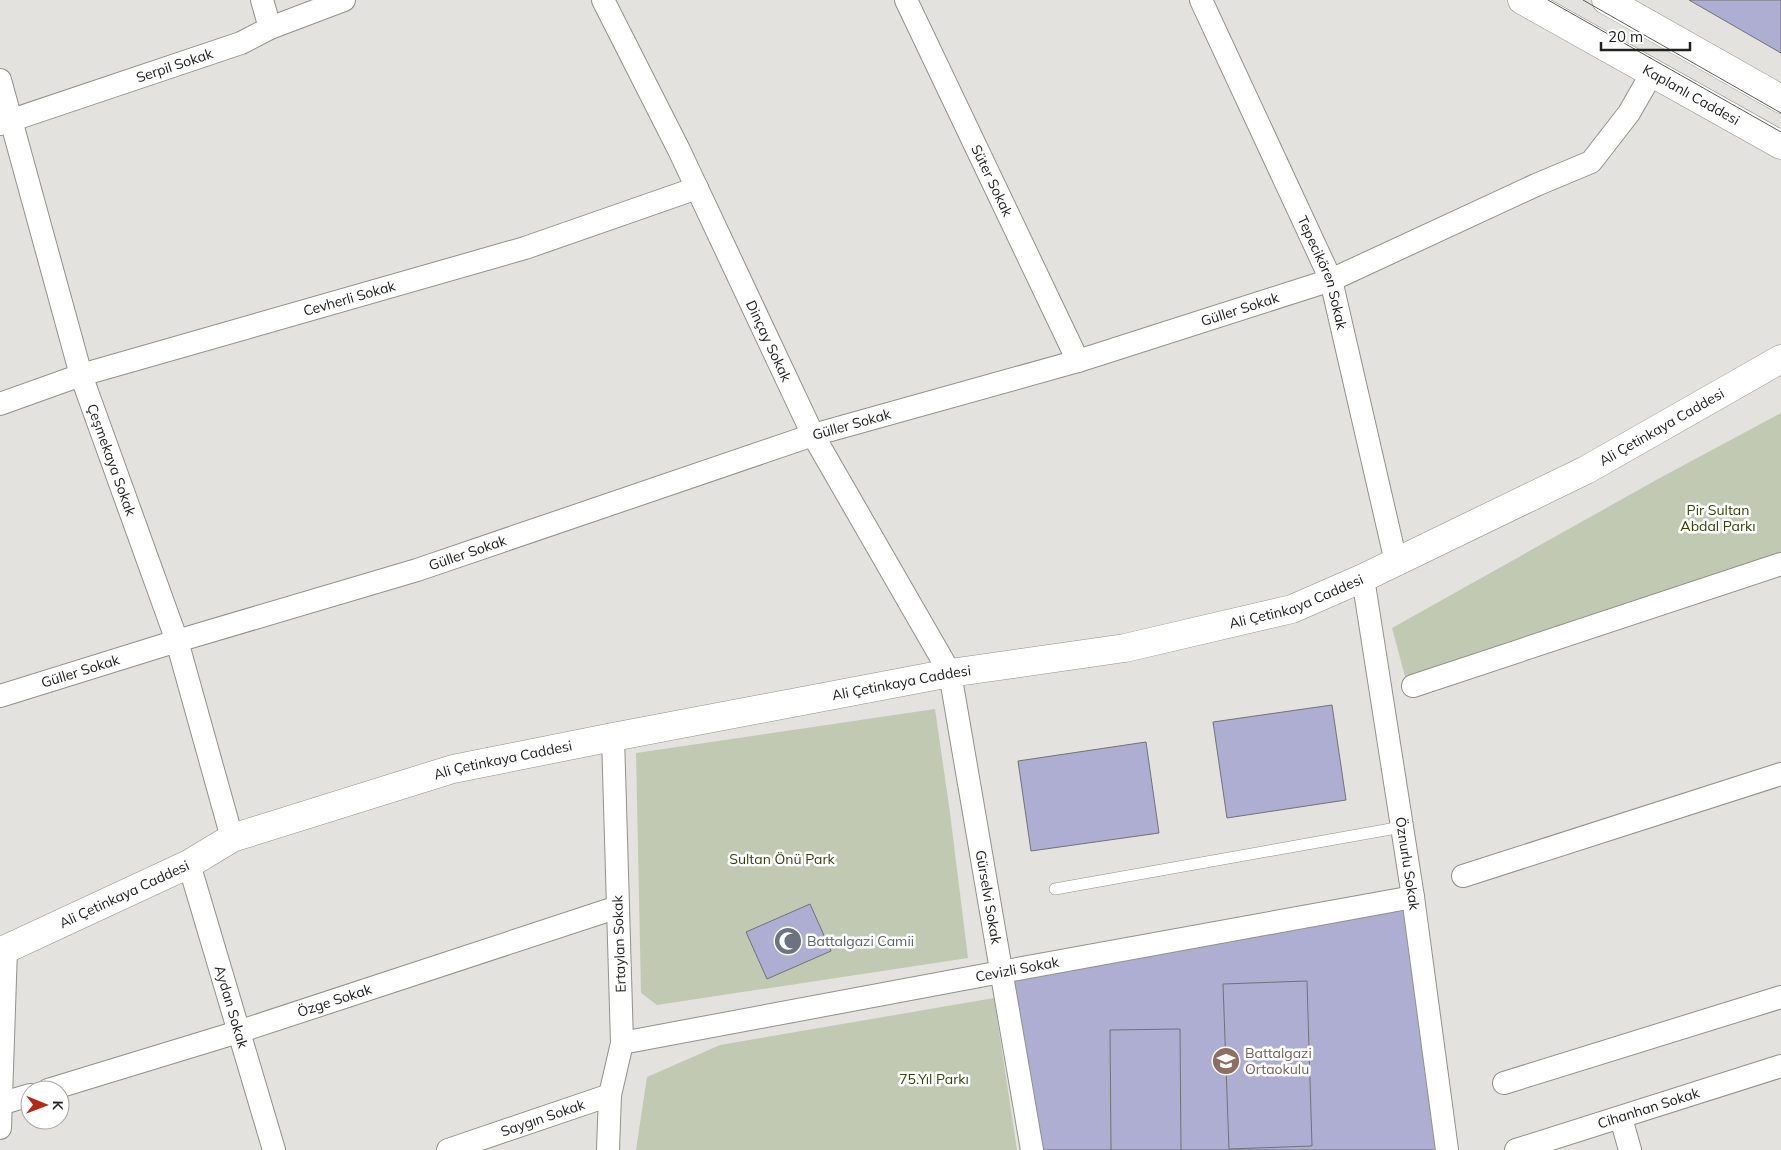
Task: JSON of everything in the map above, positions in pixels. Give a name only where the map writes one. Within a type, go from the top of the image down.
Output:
[{"type":"main road","name":"Kaplanlı Caddesi","points":[[1522,0],[1781,145]]},
{"type":"main road","points":[[1606,0],[1781,99]]},
{"type":"main road","name":"Ali Çetinkaya Caddesi","points":[[3,952],[189,864],[232,838],[453,769],[950,673],[1125,648],[1292,609],[1363,578],[1586,470],[1781,359]]},
{"type":"street","points":[[262,0],[270,28]]},
{"type":"street","name":"Serpil Sokak","points":[[5,123],[242,43],[270,28],[344,0]]},
{"type":"street","name":"Dinçay Sokak","points":[[603,0],[679,150],[813,435],[950,673]]},
{"type":"street","name":"Süter Sokak","points":[[906,0],[1078,361]]},
{"type":"street","name":"Tepecikören Sokak","points":[[1201,0],[1331,280],[1396,562]]},
{"type":"street","name":"Güller Sokak","points":[[0,696],[177,641],[418,570],[813,435],[1078,361],[1331,280],[1536,185],[1591,162],[1629,113],[1652,73]]},
{"type":"street","name":"Çeşmekaya Sokak","points":[[0,80],[5,123],[81,374],[177,641],[232,838]]},
{"type":"street","name":"Cevherli Sokak","points":[[0,404],[81,374],[525,248],[697,188]]},
{"type":"street","points":[[1413,686],[1781,564]]},
{"type":"street","name":"Öznurlu Sokak","points":[[1363,578],[1413,897],[1447,1150]]},
{"type":"street","name":"Gürselvi Sokak","points":[[950,673],[1032,1150]]},
{"type":"street","name":"Ertaylan Sokak","points":[[608,1150],[610,1095],[622,1043],[614,737]]},
{"type":"street","points":[[1463,876],[1781,774]]},
{"type":"street","name":"Aydan Sokak","points":[[189,864],[274,1150]]},
{"type":"street","name":"Cevizli Sokak","points":[[622,1043],[1413,897]]},
{"type":"street","name":"Özge Sokak","points":[[70,1083],[238,1032],[618,908]]},
{"type":"street","points":[[0,1128],[3,952]]},
{"type":"street","points":[[1504,1083],[1781,997]]},
{"type":"street","name":"Cihanhan Sokak","points":[[1516,1150],[1781,1066]]},
{"type":"street","name":"Saygın Sokak","points":[[448,1150],[610,1095]]},
{"type":"street","points":[[0,1104],[20,1099]]},
{"type":"street","points":[[1621,1118],[1630,1150]]},
{"type":"lane","points":[[1055,889],[1402,827]]},
{"type":"green space","name":"Pir Sultan Abdal Parkı","points":[[1781,413],[1781,564],[1406,680],[1392,628],[1658,479]]},
{"type":"green space","name":"Sultan Önü Park","points":[[935,709],[968,958],[657,1005],[641,993],[636,753]]},
{"type":"green space","name":"75.Yıl Parkı","points":[[994,998],[1017,1150],[636,1150],[647,1077],[720,1045]]},
{"type":"building","points":[[1689,0],[1781,0],[1781,53]]},
{"type":"building","points":[[1332,705],[1346,800],[1227,818],[1213,722]]},
{"type":"building","points":[[1146,742],[1159,833],[1031,851],[1018,761]]},
{"type":"building","name":"Battalgazi Ortaokulu","points":[[1413,897],[1447,1150],[1032,1150],[1001,972]]},
{"type":"building","name":"Battalgazi Camii","points":[[810,904],[831,951],[767,979],[746,932]]},
{"type":"building","points":[[1307,981],[1312,1146],[1229,1149],[1223,984]]},
{"type":"building","points":[[1180,1029],[1181,1150],[1111,1150],[1110,1030]]},
{"type":"tram line","points":[[1548,0],[1781,132]]},
{"type":"tram line","points":[[1583,0],[1781,113]]},
{"type":"place","name":"Battalgazi Camii","points":[[788,941]]},
{"type":"place","name":"Battalgazi Ortaokulu","points":[[1226,1061]]}]
